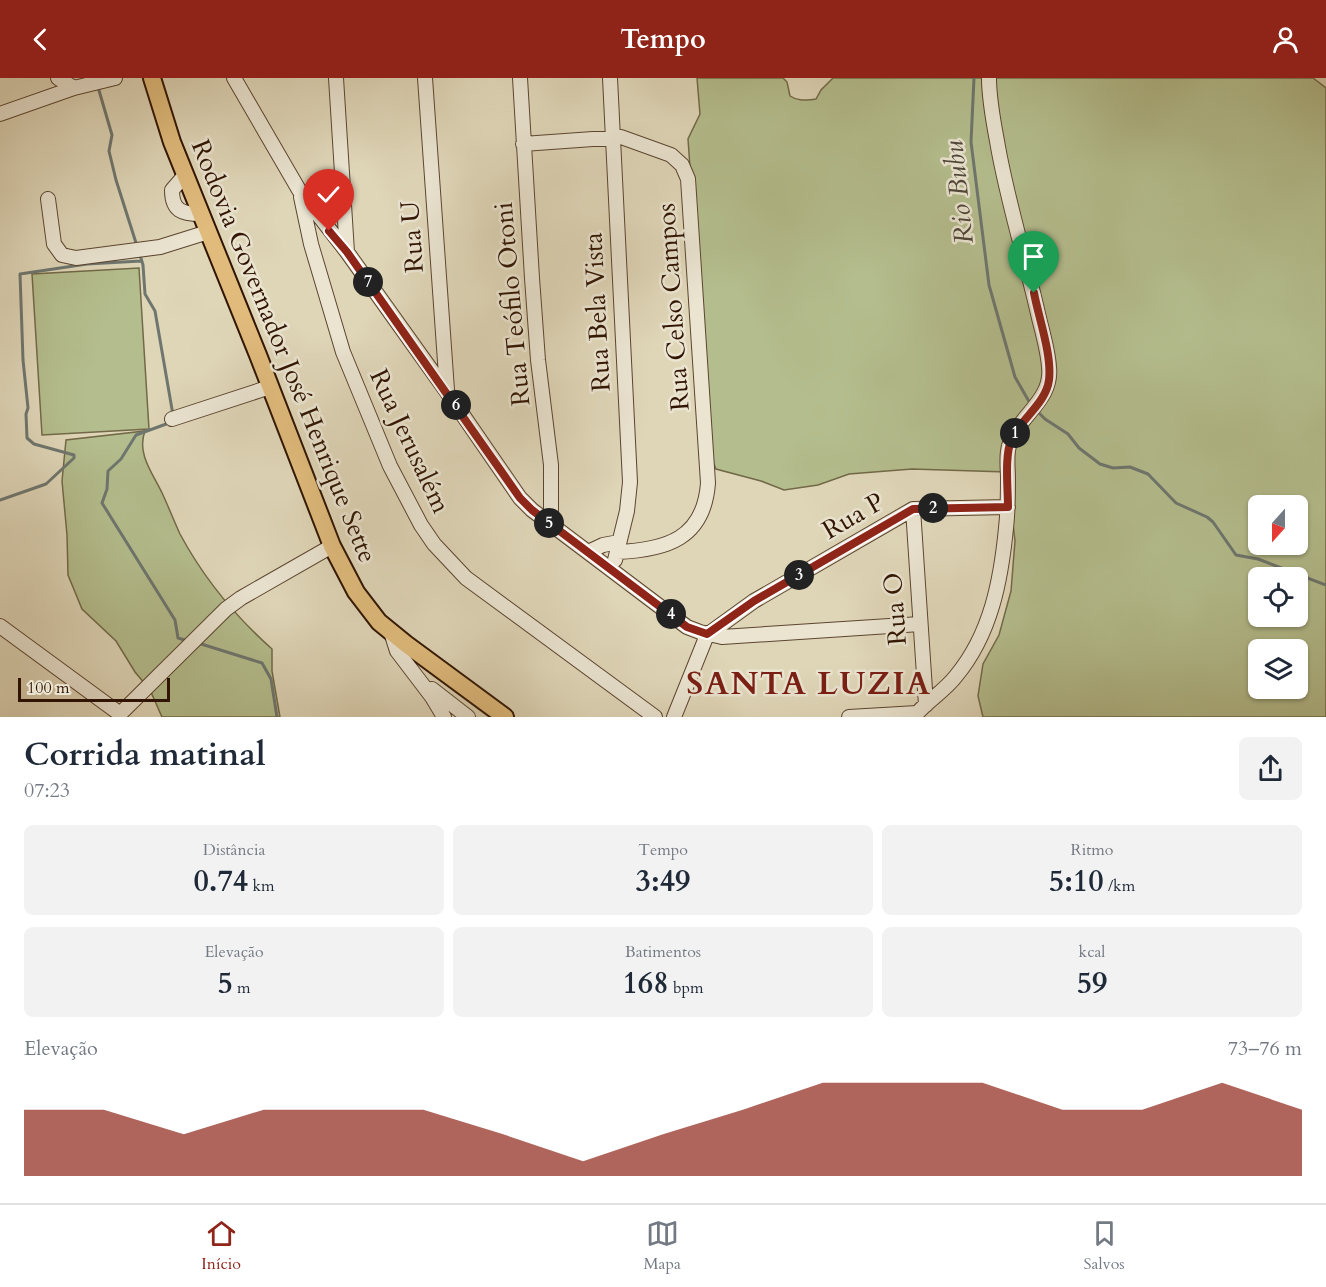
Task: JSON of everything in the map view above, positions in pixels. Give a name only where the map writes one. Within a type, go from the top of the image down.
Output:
[{"type":"main road","name":"Rodovia Governador José Henrique Sette","points":[[152,78],[171,142],[332,546],[356,592],[391,632],[506,717]]},
{"type":"street","points":[[58,78],[74,88]]},
{"type":"street","points":[[0,114],[74,88],[115,78]]},
{"type":"street","points":[[234,78],[299,190],[347,252],[520,498],[532,510],[687,627],[707,634],[722,637],[920,624]]},
{"type":"street","points":[[336,78],[347,252]]},
{"type":"street","name":"Rua U","points":[[425,78],[447,392]]},
{"type":"street","name":"Rua Teófilo Otoni","points":[[520,78],[538,360],[549,440],[551,525]]},
{"type":"street","name":"Rua Bela Vista","points":[[609,78],[630,482],[627,511],[614,571]]},
{"type":"street","points":[[849,717],[919,712],[949,685],[965,666],[985,626],[999,586],[1008,507],[1008,449],[1015,433],[1043,396],[1049,383],[1050,371],[1034,293],[1001,167],[989,78]]},
{"type":"street","name":"Rua Celso Campos","points":[[523,144],[611,137],[632,140],[671,155],[682,165],[688,179],[707,494],[700,515],[677,540],[657,549],[618,547]]},
{"type":"street","name":"Rua Jerusalém","points":[[299,190],[311,243],[343,352],[390,466],[434,544],[466,578],[655,717]]},
{"type":"street","points":[[48,199],[54,244],[62,255],[76,258],[160,247],[208,232]]},
{"type":"street","points":[[172,419],[270,387]]},
{"type":"street","name":"Rua P","points":[[707,634],[754,601],[913,509],[1008,507]]},
{"type":"street","name":"Rua O","points":[[913,509],[920,624],[919,712]]},
{"type":"street","points":[[0,626],[120,714],[200,637],[221,613],[241,598],[332,546]]},
{"type":"street","points":[[588,552],[618,547]]},
{"type":"street","points":[[391,632],[397,651],[444,717]]},
{"type":"street","points":[[674,717],[707,634]]},
{"type":"street","points":[[418,678],[468,717]]},
{"type":"green space","points":[[697,78],[783,78],[787,82],[790,96],[803,100],[816,99],[833,78],[1313,78],[1326,88],[1326,717],[983,717],[978,696],[983,664],[999,635],[1011,591],[1015,541],[1007,472],[912,469],[849,474],[818,485],[784,490],[761,481],[716,469],[710,455],[688,139],[700,114]]},
{"type":"green space","points":[[139,268],[149,429],[42,435],[32,274]]},
{"type":"green space","points":[[145,431],[144,456],[189,550],[221,596],[272,649],[272,671],[280,717],[162,717],[150,690],[135,672],[116,641],[82,609],[68,575],[62,481],[66,440]]},
{"type":"waterway","name":"Rio Bubu","points":[[974,78],[971,142],[989,285],[1015,377],[1031,405]]},
{"type":"waterway","points":[[98,87],[112,135],[109,151],[116,180],[137,246]]},
{"type":"waterway","points":[[140,255],[145,294],[155,311],[173,415]]},
{"type":"waterway","points":[[0,500],[46,484],[74,458],[74,455],[34,444],[27,438],[28,408],[23,360],[20,274],[87,264],[141,261]]},
{"type":"waterway","name":"Rio Bubu","points":[[1036,410],[1068,434],[1079,448],[1100,464],[1113,468],[1130,467],[1148,474],[1176,503],[1213,522],[1236,555],[1258,559],[1326,585]]},
{"type":"waterway","points":[[169,423],[136,435],[121,459],[108,471],[107,489],[102,503],[175,620],[178,638],[188,641]]},
{"type":"waterway","points":[[198,643],[262,663],[271,679],[277,717]]},
{"type":"district","name":"SANTA LUZIA","points":[[809,684]]},
{"type":"route","points":[[329,231],[347,252],[520,498],[532,510],[687,627],[707,634],[754,601],[913,509],[1008,507],[1008,449],[1011,439],[1043,396],[1049,383],[1050,371],[1034,293]]}]
